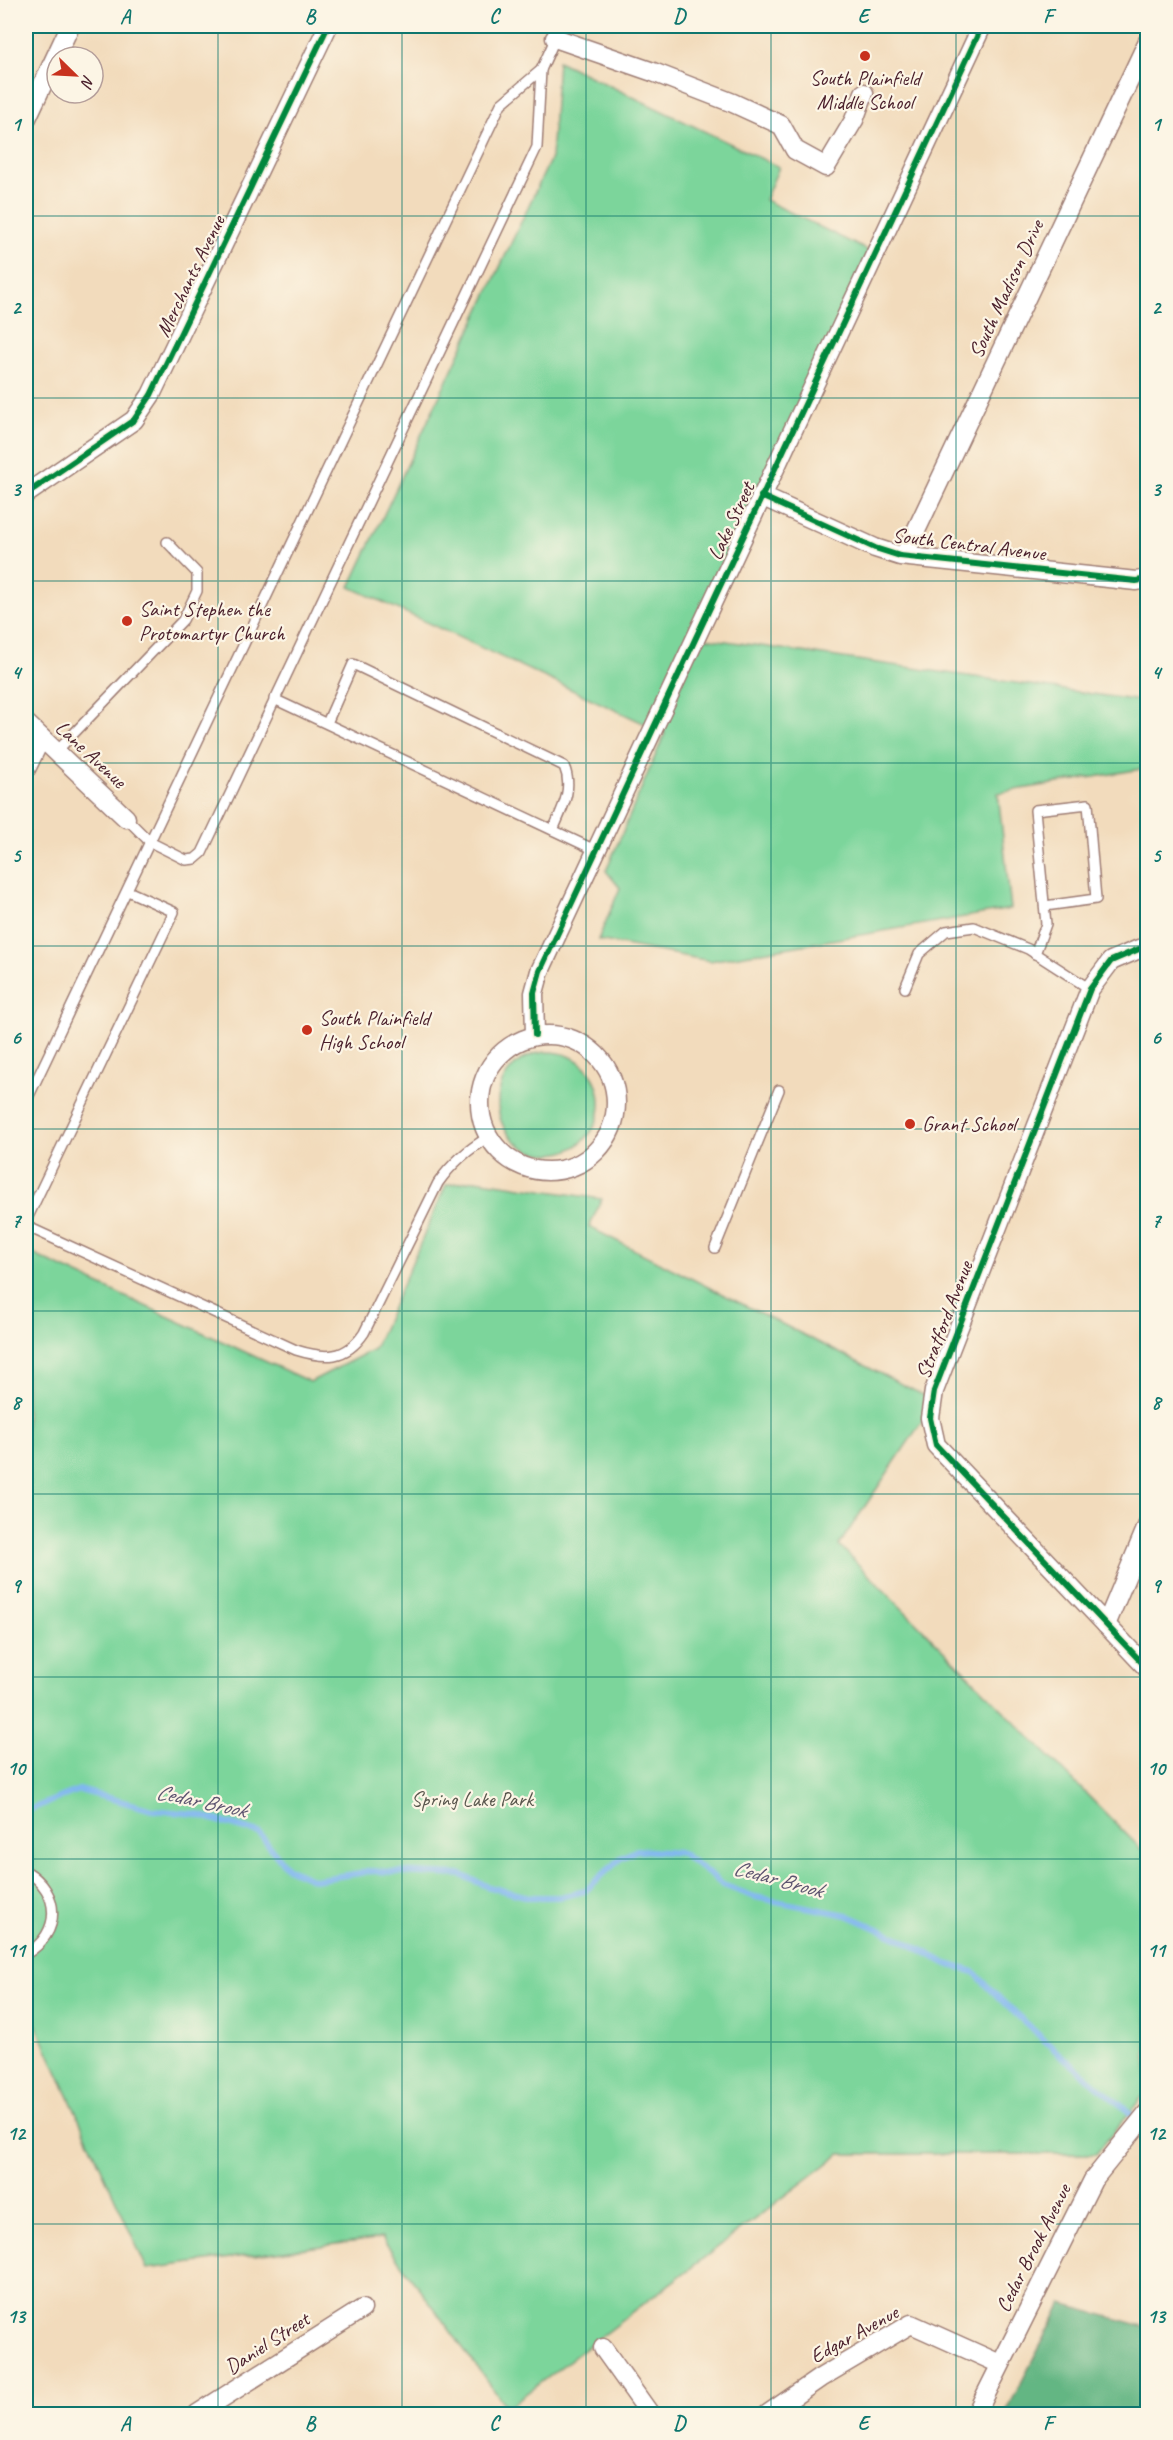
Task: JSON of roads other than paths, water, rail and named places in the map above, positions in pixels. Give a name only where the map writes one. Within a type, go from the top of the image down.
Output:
[{"type":"street","points":[[26,120],[70,26]]},
{"type":"street","name":"Merchants Avenue","points":[[26,494],[134,420],[151,395],[328,26]]},
{"type":"street","name":"Lake Street","points":[[536,1035],[533,1014],[536,982],[595,850],[982,26]]},
{"type":"street","points":[[558,32],[733,103],[781,125],[795,150],[826,167],[854,120],[864,93]]},
{"type":"street","name":"South Madison Drive","points":[[904,556],[1148,41]]},
{"type":"street","name":"South Central Avenue","points":[[761,496],[875,548],[904,556],[1136,581],[1148,579]]},
{"type":"street","name":"Lane Avenue","points":[[26,723],[33,743],[56,752],[126,818]]},
{"type":"street","points":[[26,769],[33,743]]},
{"type":"street","name":"Stratford Avenue","points":[[1148,948],[1139,949],[1111,961],[1090,989],[934,1391],[930,1418],[936,1445],[1148,1669]]},
{"type":"street","points":[[536,1035],[555,1035],[583,1044],[599,1059],[611,1077],[615,1092],[613,1122],[599,1148],[575,1165],[557,1171],[519,1165],[503,1155],[489,1137],[482,1123],[479,1104],[482,1085],[489,1067],[501,1052],[518,1041],[536,1035]]},
{"type":"street","points":[[1106,1625],[1148,1524]]},
{"type":"street","name":"Cedar Brook Avenue","points":[[976,2415],[1088,2188],[1117,2148],[1148,2112]]},
{"type":"street","name":"Daniel Street","points":[[197,2415],[362,2309]]},
{"type":"street","name":"Edgar Avenue","points":[[768,2415],[820,2378],[911,2324],[1000,2364]]},
{"type":"street","points":[[603,2348],[650,2415]]},
{"type":"lane","points":[[126,818],[150,842],[186,860],[195,859],[202,853],[537,147],[541,70],[558,32]]},
{"type":"lane","points":[[26,1102],[501,104],[541,70]]},
{"type":"lane","points":[[56,752],[183,620],[197,591],[197,573],[167,542]]},
{"type":"lane","points":[[327,723],[353,664],[564,766],[569,781],[568,793],[553,830]]},
{"type":"lane","points":[[274,699],[595,850]]},
{"type":"lane","points":[[1035,954],[1046,924],[1044,906],[1035,810],[1088,804],[1096,899],[1044,906]]},
{"type":"lane","points":[[26,1221],[174,912],[128,891]]},
{"type":"lane","points":[[904,988],[919,954],[946,931],[974,927],[1035,954],[1090,989]]},
{"type":"lane","points":[[715,1248],[779,1090]]},
{"type":"lane","points":[[26,1226],[296,1350],[316,1356],[330,1356],[355,1347],[438,1183],[470,1148],[489,1137]]},
{"type":"lane","points":[[26,1871],[40,1881],[50,1895],[53,1912],[50,1929],[41,1944],[26,1954]]},
{"type":"waterway","name":"Cedar Brook","points":[[26,1811],[79,1790],[153,1810],[195,1814],[259,1833],[287,1868],[314,1880],[373,1871],[461,1875],[489,1887],[529,1897],[560,1897],[585,1891],[621,1858],[637,1850],[682,1853],[723,1885],[755,1897],[847,1915],[901,1939],[947,1964],[974,1972],[1057,2052],[1148,2128]]},
{"type":"place","name":"South Plainfield Middle School","points":[[865,56]]},
{"type":"place","name":"Saint Stephen the Protomartyr Church","points":[[127,621]]},
{"type":"place","name":"South Plainfield High School","points":[[307,1030]]},
{"type":"place","name":"Grant School","points":[[910,1124]]},
{"type":"park label","name":"Spring Lake Park","points":[[472,1799]]}]
